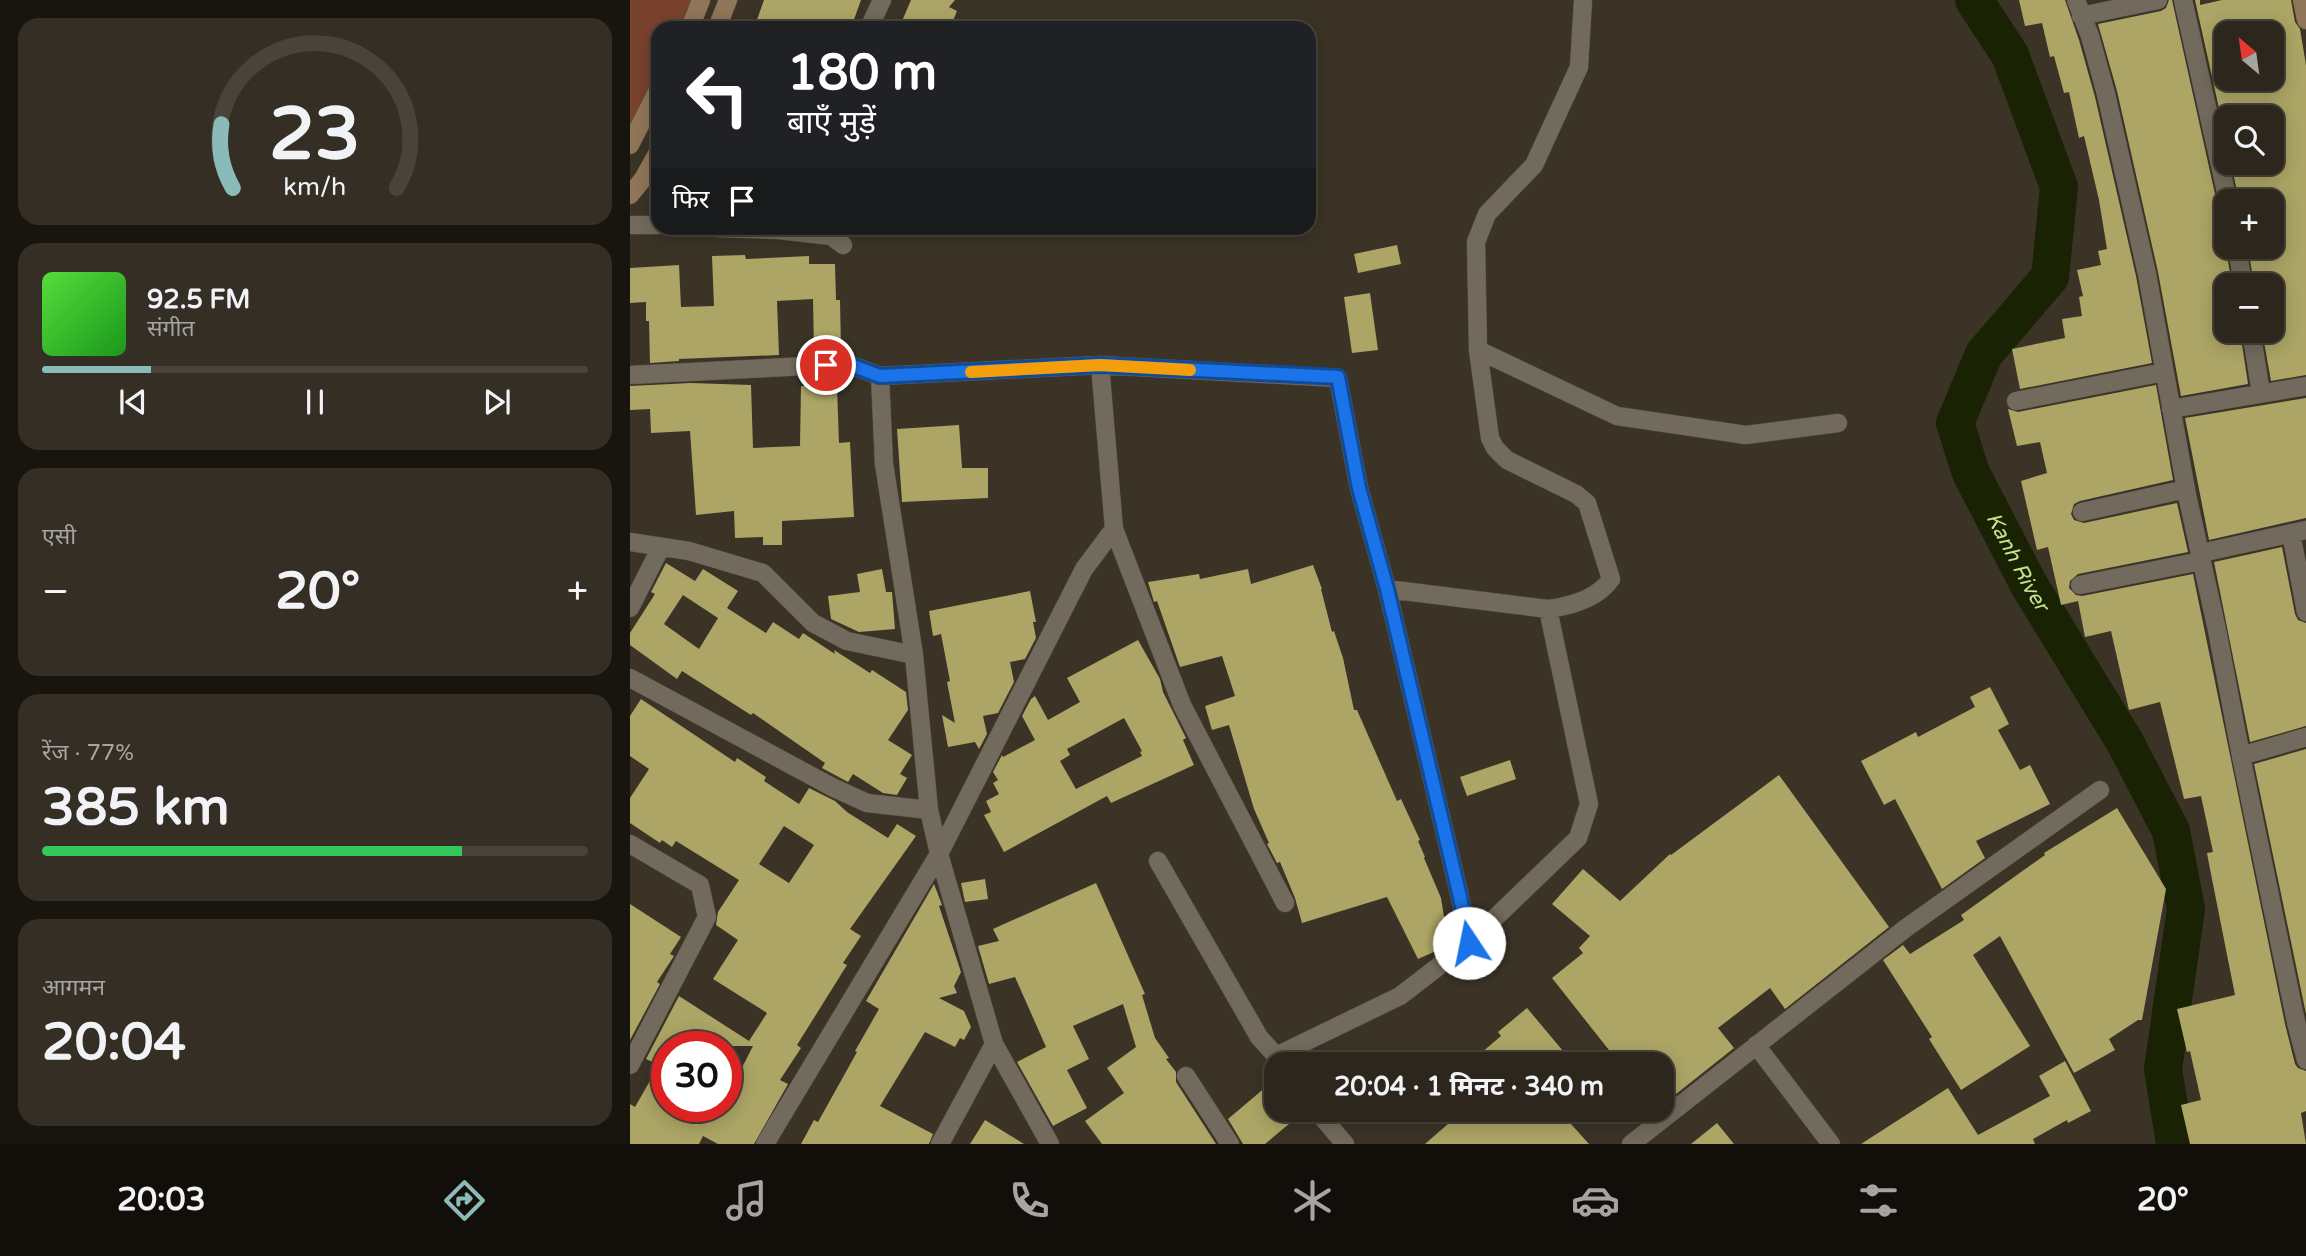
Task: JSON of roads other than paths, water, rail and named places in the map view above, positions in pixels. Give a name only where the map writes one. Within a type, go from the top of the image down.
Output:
[{"type":"main road","points":[[693,21],[701,0]]},
{"type":"main road","points":[[720,21],[728,0]]},
{"type":"main road","points":[[2302,0],[2306,20]]},
{"type":"main road","points":[[630,145],[651,104]]},
{"type":"main road","points":[[630,195],[651,165]]},
{"type":"street","points":[[872,21],[882,0]]},
{"type":"street","points":[[1387,589],[1548,610],[1603,591],[1611,579],[1587,503],[1576,494],[1507,460],[1495,448],[1490,438],[1478,350],[1476,242],[1487,214],[1534,165],[1579,67],[1583,0]]},
{"type":"street","points":[[2158,0],[2078,8],[2090,36],[2109,107],[2147,274],[2186,489],[2306,1060]]},
{"type":"street","points":[[2183,0],[2225,189]]},
{"type":"street","points":[[630,225],[651,225]]},
{"type":"street","points":[[822,235],[831,236],[843,245]]},
{"type":"street","points":[[2253,343],[2261,393]]},
{"type":"street","points":[[1478,350],[1617,416],[1746,435],[1838,423]]},
{"type":"street","points":[[630,375],[848,364],[880,376],[1100,365],[1338,377],[1359,488],[1387,589],[1469,943]]},
{"type":"street","points":[[1100,365],[1114,529],[1182,705],[1285,902]]},
{"type":"street","points":[[2016,401],[2164,372]]},
{"type":"street","points":[[880,376],[884,464],[914,655],[929,810],[939,854],[994,1044],[1050,1144]]},
{"type":"street","points":[[2171,410],[2306,386]]},
{"type":"street","points":[[2082,512],[2186,489]]},
{"type":"street","points":[[765,1144],[939,854],[1084,569],[1114,529]]},
{"type":"street","points":[[2080,585],[2298,532],[2306,612]]},
{"type":"street","points":[[630,542],[690,551],[763,573],[813,623],[846,641],[914,655]]},
{"type":"street","points":[[630,608],[661,547]]},
{"type":"street","points":[[1294,1052],[1401,996],[1469,943],[1578,838],[1589,804],[1548,610]]},
{"type":"street","points":[[630,678],[832,787],[867,803],[929,810]]},
{"type":"street","points":[[2241,756],[2306,737]]},
{"type":"street","points":[[1631,1144],[1906,928],[2100,790]]},
{"type":"street","points":[[630,844],[700,886],[707,917],[630,1065]]},
{"type":"street","points":[[1158,861],[1259,1037],[1272,1052]]},
{"type":"street","points":[[940,1144],[994,1044]]},
{"type":"street","points":[[1756,1045],[1831,1144]]},
{"type":"street","points":[[1186,1076],[1230,1144]]},
{"type":"street","points":[[1326,1122],[1345,1144]]},
{"type":"waterway","name":"Kanh River","points":[[1974,0],[2010,55],[2059,187],[2050,277],[1984,354],[1955,423],[1971,473],[2029,585],[2126,744],[2171,831],[2186,909],[2163,1069],[2175,1144]]}]
